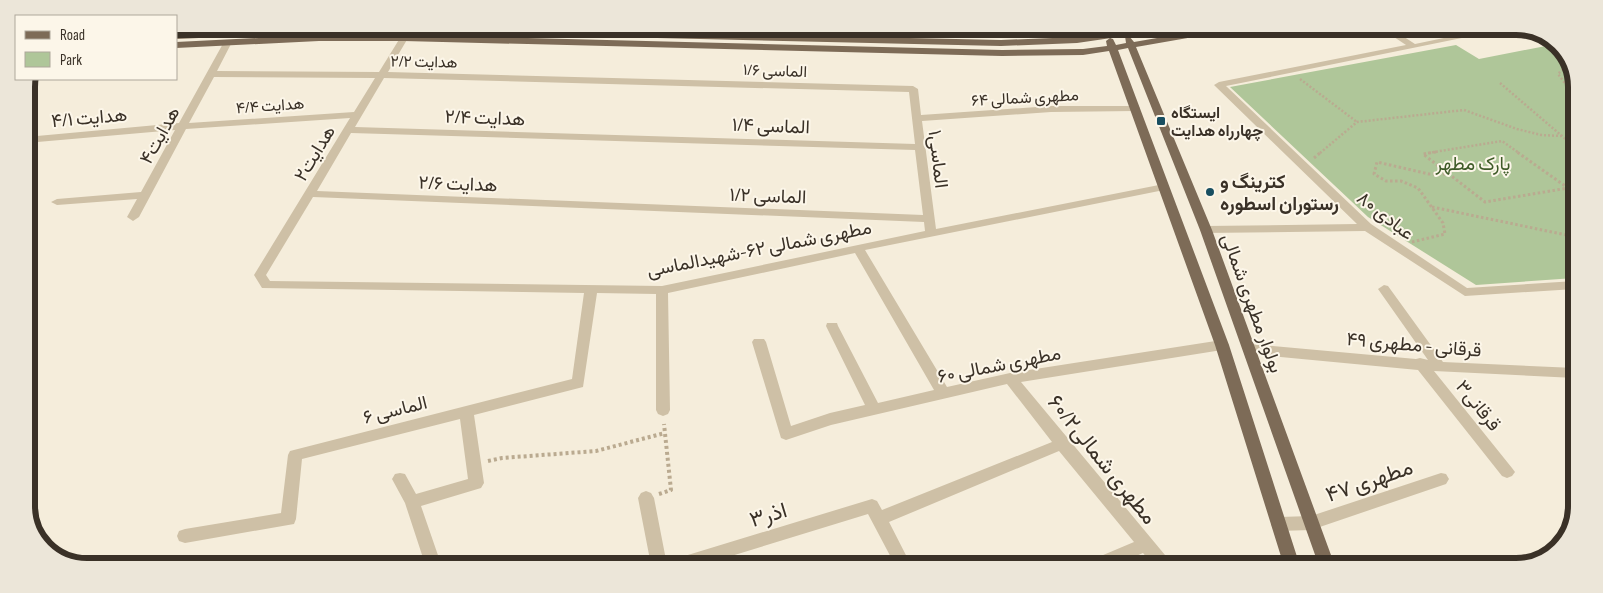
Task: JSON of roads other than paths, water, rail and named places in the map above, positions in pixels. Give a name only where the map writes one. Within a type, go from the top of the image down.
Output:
[{"type":"main road","points":[[178,36],[198,35]]},
{"type":"main road","points":[[681,35],[1001,43],[1141,35]]},
{"type":"main road","points":[[178,45],[319,38],[404,38],[1002,53],[1083,52],[1108,38],[1127,36]]},
{"type":"main road","name":"بولوار مطهری شمالی","points":[[1127,36],[1206,230],[1250,348],[1324,558]]},
{"type":"main road","points":[[1108,38],[1222,345],[1290,558]]},
{"type":"street","points":[[896,40],[909,35]]},
{"type":"street","points":[[1396,35],[1413,46]]},
{"type":"street","name":"عبادی ۸۰","points":[[1471,35],[1219,85],[1367,227],[1465,292],[1568,286]]},
{"type":"street","name":"هدایت۲","points":[[266,285],[260,275],[404,38]]},
{"type":"street","name":"هدایت۴","points":[[133,217],[228,42]]},
{"type":"street","name":"هدایت ۲/۲","points":[[211,74],[382,75],[636,82]]},
{"type":"street","name":"الماسی ۱/۶","points":[[636,82],[913,89]]},
{"type":"street","name":"الماسی۱","points":[[913,89],[930,233]]},
{"type":"street","name":"مطهری شمالی ۶۴","points":[[916,118],[1051,109],[1135,108]]},
{"type":"street","name":"هدایت ۴/۴","points":[[184,126],[358,115]]},
{"type":"street","name":"هدایت ۴/۱","points":[[35,139],[184,126]]},
{"type":"street","name":"هدایت ۲/۴","points":[[349,130],[620,138]]},
{"type":"street","name":"الماسی ۱/۴","points":[[620,138],[920,148]]},
{"type":"street","name":"مطهری شمالی ۶۲-شهیدالماسی","points":[[266,285],[662,290],[930,233],[1164,187]]},
{"type":"street","name":"هدایت ۲/۶","points":[[310,194],[605,206]]},
{"type":"street","points":[[57,202],[145,195]]},
{"type":"street","name":"الماسی ۱/۲","points":[[605,206],[929,219]]},
{"type":"street","points":[[1206,230],[1367,227]]},
{"type":"street","points":[[858,248],[943,393]]},
{"type":"street","name":"الماسی ۶","points":[[185,536],[288,519],[295,455],[578,383],[591,289]]},
{"type":"street","points":[[1384,289],[1439,366]]},
{"type":"street","points":[[662,290],[663,410]]},
{"type":"street","points":[[832,326],[874,409]]},
{"type":"street","name":"مطهری شمالی ۶۰","points":[[759,342],[786,434],[830,419],[1010,378],[1222,345]]},
{"type":"street","name":"قرقانی - مطهری ۴۹","points":[[1250,348],[1439,366],[1568,373]]},
{"type":"street","name":"قرقانی۳","points":[[1420,364],[1507,472]]},
{"type":"street","name":"مطهری شمالی۶۰/۲","points":[[1010,378],[1062,444],[1157,558]]},
{"type":"street","points":[[412,502],[476,483],[466,412]]},
{"type":"street","name":"اذر۳","points":[[705,558],[876,513],[1062,444]]},
{"type":"street","points":[[400,479],[412,502],[431,558]]},
{"type":"street","name":"مطهری ۴۷","points":[[1279,524],[1310,523],[1441,479]]},
{"type":"street","points":[[646,498],[658,558]]},
{"type":"street","points":[[876,513],[899,558]]},
{"type":"street","points":[[1114,558],[1146,544]]},
{"type":"place","name":"ایستگاه چهارراه هدایت","points":[[1161,121]]},
{"type":"place","name":"کترینگ و رستوران اسطوره","points":[[1210,192]]},
{"type":"park label","name":"پارک مطهر","points":[[1473,163]]}]
